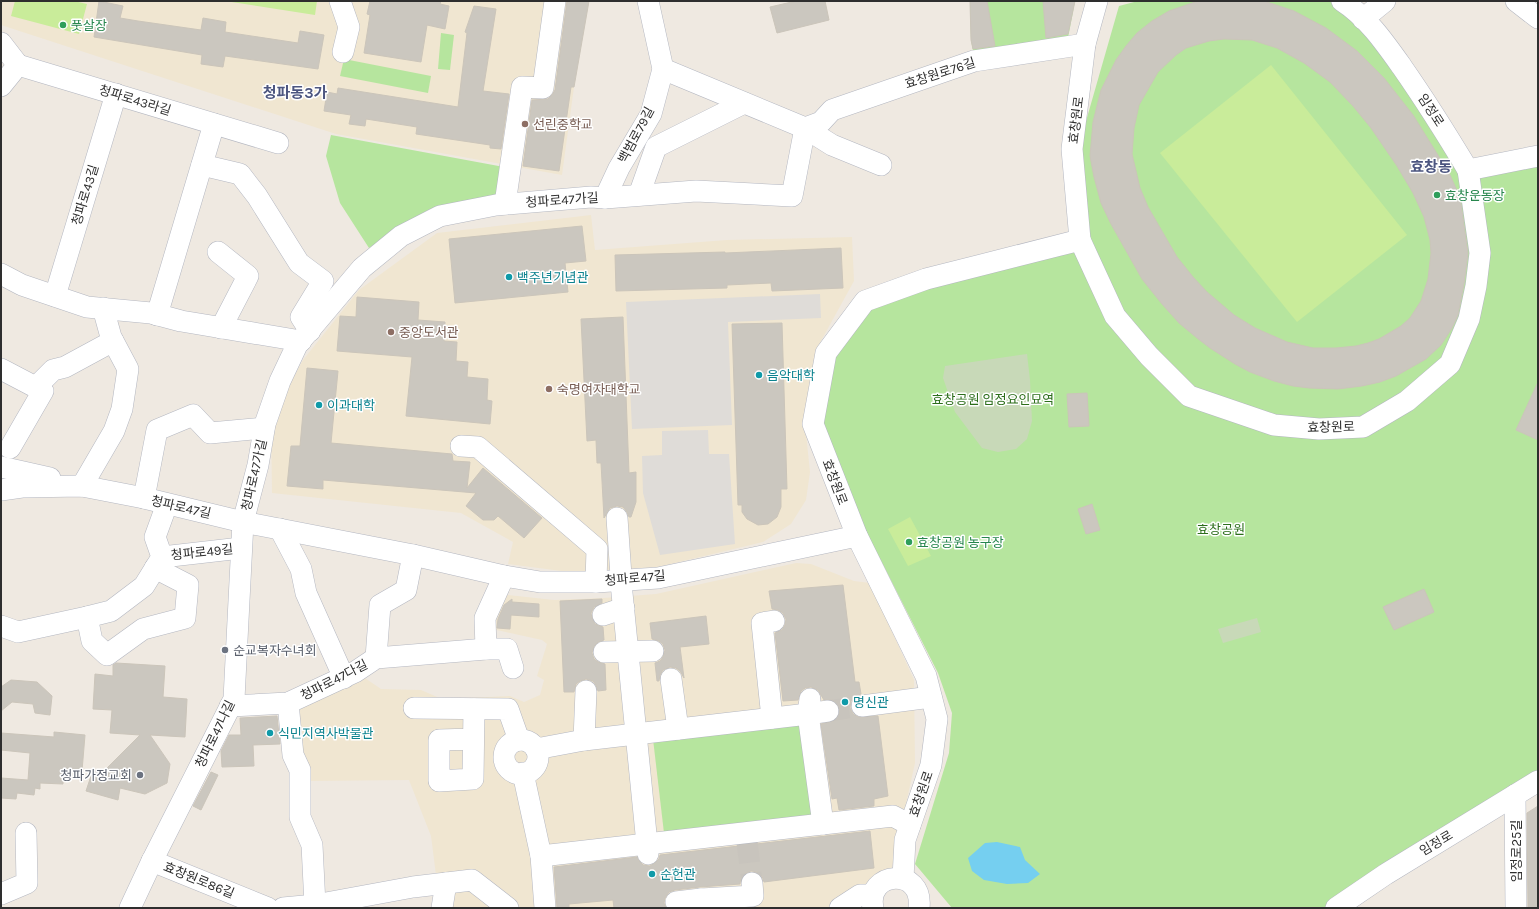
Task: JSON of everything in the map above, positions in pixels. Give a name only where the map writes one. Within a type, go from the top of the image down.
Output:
[{"type":"street","points":[[340,1],[349,27],[343,52]]},
{"type":"street","points":[[505,204],[522,88],[543,88],[555,1]]},
{"type":"street","name":"백범로79길","points":[[605,198],[619,168],[651,114],[663,70],[648,1]]},
{"type":"street","name":"효창원로","points":[[1096,1],[1085,44],[1072,149],[1080,240],[1115,316],[1148,356],[1189,396],[1274,425],[1319,429],[1363,427],[1407,401],[1450,364],[1469,319],[1476,286],[1480,254],[1468,170]]},
{"type":"street","name":"임정로","points":[[1342,1],[1352,7],[1380,37],[1414,85],[1468,170]]},
{"type":"street","points":[[1363,19],[1385,1]]},
{"type":"street","points":[[1516,1],[1538,18]]},
{"type":"street","points":[[1,43],[18,65],[1,86]]},
{"type":"street","name":"효창원로76길","points":[[805,128],[821,122],[832,110],[974,61],[1085,44]]},
{"type":"street","name":"청파로43라길","points":[[18,65],[278,142]]},
{"type":"street","points":[[663,70],[805,128],[832,145],[881,165]]},
{"type":"street","name":"청파로43길","points":[[55,296],[116,94]]},
{"type":"street","points":[[639,195],[656,147],[744,103]]},
{"type":"street","points":[[157,315],[214,124]]},
{"type":"street","name":"청파로47가길","points":[[243,522],[258,465],[264,428],[280,381],[297,345],[362,268],[401,236],[440,216],[505,204],[591,197],[605,198],[696,192],[792,196],[805,128]]},
{"type":"street","points":[[1468,170],[1538,156]]},
{"type":"street","points":[[1,274],[22,285],[87,307],[157,315],[221,328],[305,336],[301,317],[323,281],[299,263],[257,196],[240,174],[202,165]]},
{"type":"street","name":"효창원로","points":[[902,878],[905,840],[932,765],[937,719],[926,676],[857,536],[813,424],[826,353],[865,301],[926,279],[1080,240]]},
{"type":"street","points":[[218,252],[248,276],[221,328]]},
{"type":"street","points":[[1,368],[43,391],[5,445],[2,467],[82,486],[114,431],[122,409],[128,369],[113,341],[103,308]]},
{"type":"street","points":[[36,387],[53,370],[65,367],[113,341]]},
{"type":"street","name":"청파로47가길","points":[[144,498],[157,430],[193,414],[210,433],[264,428]]},
{"type":"street","points":[[461,446],[478,447],[597,549],[596,582]]},
{"type":"street","name":"청파로47길","points":[[1,490],[22,487],[82,486],[144,498],[243,522],[413,555],[504,576],[540,582],[596,582],[658,578],[857,536]]},
{"type":"street","name":"청파로49길","points":[[1,626],[18,632],[111,611],[144,586],[159,562],[156,537],[167,504]]},
{"type":"street","points":[[617,518],[621,580],[647,849]]},
{"type":"street","name":"청파로47나길","points":[[130,908],[234,698],[243,522]]},
{"type":"street","points":[[280,529],[301,569],[306,593],[344,678]]},
{"type":"street","name":"청파로49길","points":[[159,562],[241,548]]},
{"type":"street","points":[[376,658],[380,605],[406,590],[413,555]]},
{"type":"street","name":"청파로49길","points":[[87,617],[92,641],[106,655],[143,629],[186,618],[188,585],[159,562]]},
{"type":"street","points":[[486,649],[485,618],[504,576]]},
{"type":"street","points":[[603,615],[624,608]]},
{"type":"street","points":[[772,718],[762,624],[774,621]]},
{"type":"street","name":"청파로47다길","points":[[230,706],[288,703],[344,678],[376,658],[486,649],[507,649],[513,668]]},
{"type":"street","points":[[604,652],[654,651]]},
{"type":"street","points":[[671,679],[678,729]]},
{"type":"street","points":[[584,740],[586,691]]},
{"type":"street","points":[[862,706],[931,697]]},
{"type":"street","points":[[288,703],[293,755],[300,770],[300,817],[312,845],[315,905]]},
{"type":"street","points":[[414,708],[508,709],[527,744],[538,758],[532,770],[523,773],[513,771],[509,768],[504,759],[506,749],[510,744],[527,744],[584,740],[772,718],[815,708],[822,824]]},
{"type":"street","points":[[473,739],[474,709]]},
{"type":"street","points":[[523,773],[541,856],[545,908]]},
{"type":"street","name":"임정로","points":[[1336,908],[1386,874],[1538,781]]},
{"type":"street","name":"임정로25길","points":[[1515,795],[1516,908]]},
{"type":"street","points":[[541,856],[647,849],[747,838],[822,824],[892,816],[910,825]]},
{"type":"street","points":[[1,894],[27,884],[26,833]]},
{"type":"street","name":"효창원로86길","points":[[152,861],[261,907]]},
{"type":"street","points":[[840,908],[860,896],[873,902],[876,889],[881,883],[887,879],[902,878],[915,887],[919,893],[919,908]]},
{"type":"street","points":[[283,908],[368,902],[413,887],[472,880],[508,908]]},
{"type":"street","points":[[442,908],[446,883]]},
{"type":"street","points":[[676,902],[704,903],[753,896],[752,883]]},
{"type":"shaded area","points":[[1,1],[589,1],[574,87],[562,175],[336,134],[1,25]]},
{"type":"shaded area","name":"숙명여자대학교","points":[[591,215],[595,250],[727,240],[852,237],[854,281],[816,350],[805,424],[810,472],[806,500],[791,524],[763,542],[658,567],[569,572],[508,564],[513,542],[461,513],[272,493],[271,418],[303,360],[359,290],[437,233]]},
{"type":"shaded area","points":[[820,294],[821,318],[728,322],[732,425],[632,429],[626,302]]},
{"type":"shaded area","points":[[708,430],[709,454],[729,454],[735,544],[660,555],[643,493],[642,456],[662,455],[662,431]]},
{"type":"shaded area","points":[[796,563],[811,564],[854,581],[870,583],[914,680],[915,763],[892,867],[839,908],[447,908],[436,875],[431,836],[409,780],[308,781],[293,708],[359,674],[381,689],[421,690],[442,699],[510,696],[524,702],[540,695],[544,680],[537,676],[547,644],[542,640],[488,628],[498,594],[554,600],[656,594]]},
{"type":"green space","name":"풋살장","points":[[15,1],[74,1],[87,4],[79,34],[11,16]]},
{"type":"green space","points":[[225,1],[317,1],[315,15]]},
{"type":"green space","points":[[970,1],[1075,1],[1068,38],[973,51],[971,40]]},
{"type":"green space","name":"효창공원","points":[[1138,1],[1329,1],[1341,7],[1355,22],[1475,175],[1538,167],[1538,774],[1381,869],[1325,908],[952,908],[915,864],[949,753],[952,713],[938,673],[864,527],[819,422],[832,355],[868,306],[1087,242],[1078,149],[1119,6]]},
{"type":"green space","points":[[441,33],[454,35],[450,70],[438,69]]},
{"type":"green space","points":[[344,59],[431,76],[428,93],[340,76]]},
{"type":"green space","points":[[1271,65],[1407,235],[1297,322],[1160,153]]},
{"type":"green space","points":[[331,135],[504,167],[500,196],[428,210],[369,248],[340,203],[326,156]]},
{"type":"green space","name":"효창공원 임정요인묘역","points":[[1027,354],[1032,421],[1027,439],[1016,449],[998,452],[982,448],[955,412],[943,378],[945,366]]},
{"type":"green space","name":"효창공원 농구장","points":[[910,517],[931,556],[908,566],[888,529]]},
{"type":"green space","points":[[1257,618],[1261,632],[1223,643],[1218,629]]},
{"type":"green space","points":[[803,721],[815,815],[664,833],[653,739]]},
{"type":"water","points":[[997,842],[1020,847],[1025,860],[1040,874],[1028,883],[1007,884],[984,880],[972,871],[968,858],[985,843]]},
{"type":"building","points":[[99,1],[123,6],[120,18],[138,21],[201,30],[203,18],[226,22],[225,32],[298,43],[300,31],[324,35],[318,69],[225,56],[223,67],[201,64],[202,55],[94,37]]},
{"type":"building","points":[[370,1],[441,1],[440,4],[449,6],[445,29],[427,25],[421,62],[364,53],[370,15],[367,14]]},
{"type":"building","points":[[567,1],[589,1],[574,87],[571,87],[559,171],[523,166],[532,100],[548,99],[555,90]]},
{"type":"building","points":[[796,1],[825,1],[829,20],[777,33],[770,7]]},
{"type":"building","points":[[970,1],[987,1],[995,46],[973,49],[971,40]]},
{"type":"building","points":[[1043,1],[1075,1],[1068,34],[1046,38]]},
{"type":"building","name":"효창운동장","points":[[1198,1],[1264,1],[1294,11],[1326,28],[1357,51],[1384,78],[1413,115],[1449,173],[1460,197],[1468,253],[1458,315],[1441,345],[1426,359],[1396,376],[1380,382],[1362,386],[1338,389],[1309,388],[1274,381],[1250,372],[1235,364],[1197,338],[1179,323],[1142,279],[1101,203],[1090,156],[1093,122],[1101,90],[1116,60],[1137,33],[1152,21],[1169,11]],"holes":[[[1224,39],[1252,40],[1277,48],[1304,63],[1330,82],[1353,106],[1371,128],[1397,166],[1413,193],[1424,217],[1430,240],[1431,253],[1428,279],[1421,301],[1410,318],[1401,326],[1379,339],[1356,346],[1313,348],[1287,342],[1255,328],[1234,315],[1207,292],[1193,277],[1177,257],[1148,207],[1140,188],[1132,154],[1134,128],[1139,105],[1158,72],[1186,48],[1209,41]]]},
{"type":"building","points":[[474,6],[496,9],[483,91],[509,94],[501,149],[490,148],[490,145],[416,134],[417,127],[366,119],[365,126],[349,124],[351,115],[324,111],[327,92],[337,94],[338,88],[458,107],[467,33],[465,32]]},
{"type":"building","name":"백주년기념관","points":[[582,226],[586,261],[565,263],[568,292],[455,303],[449,239]]},
{"type":"building","points":[[841,248],[843,288],[772,291],[771,283],[727,285],[727,288],[616,291],[615,255],[725,253]]},
{"type":"building","points":[[357,297],[419,302],[418,320],[445,322],[444,341],[457,342],[456,361],[468,362],[467,377],[488,379],[487,400],[492,401],[490,424],[406,416],[412,357],[337,351],[340,316],[356,317]]},
{"type":"building","points":[[623,317],[629,473],[636,472],[636,502],[631,517],[629,517],[623,507],[617,506],[610,508],[604,518],[601,463],[597,463],[596,440],[587,441],[581,319]]},
{"type":"building","points":[[782,323],[787,489],[781,489],[781,507],[777,517],[768,524],[758,525],[747,519],[742,512],[742,505],[738,505],[732,324]]},
{"type":"building","name":"이과대학","points":[[307,368],[338,371],[331,443],[452,454],[453,461],[470,462],[467,488],[483,468],[542,518],[524,538],[498,516],[494,520],[483,520],[466,506],[476,493],[323,480],[323,489],[287,486],[291,446],[300,446]]},
{"type":"building","points":[[1538,382],[1538,440],[1516,430]]},
{"type":"building","points":[[1087,393],[1089,426],[1069,427],[1067,394]]},
{"type":"building","points":[[1092,504],[1100,530],[1086,534],[1078,509]]},
{"type":"building","name":"명신관","points":[[843,585],[855,682],[859,682],[861,694],[855,696],[851,701],[850,708],[853,714],[858,717],[878,716],[888,796],[874,799],[874,806],[839,810],[837,798],[832,799],[821,724],[836,720],[840,709],[837,703],[832,700],[824,700],[818,690],[811,687],[805,688],[801,691],[798,700],[783,701],[775,633],[782,630],[786,619],[783,613],[772,609],[769,591]]},
{"type":"building","points":[[1424,589],[1434,612],[1394,630],[1383,607]]},
{"type":"building","points":[[512,599],[512,602],[539,604],[539,617],[511,615],[510,629],[497,628],[498,619],[504,605]]},
{"type":"building","points":[[602,599],[602,603],[594,607],[591,613],[595,624],[603,627],[604,640],[598,642],[594,646],[592,653],[594,659],[605,664],[606,690],[598,691],[593,681],[586,679],[576,684],[574,692],[564,692],[560,601]]},
{"type":"building","points":[[706,616],[709,644],[680,647],[684,678],[680,671],[676,668],[670,667],[663,670],[659,681],[657,681],[655,663],[660,661],[665,650],[663,644],[652,639],[650,623]]},
{"type":"building","points":[[116,663],[165,666],[163,697],[187,699],[185,737],[150,735],[170,764],[167,783],[145,794],[120,788],[118,800],[86,791],[93,770],[102,773],[140,735],[110,733],[112,710],[93,709],[95,674],[113,676],[113,665]]},
{"type":"building","points":[[11,680],[37,682],[52,696],[50,715],[35,713],[33,704],[12,702],[1,711],[1,687]]},
{"type":"building","points":[[277,716],[280,744],[253,745],[254,766],[222,767],[221,751],[229,735],[241,735],[240,718]]},
{"type":"building","points":[[54,732],[85,735],[82,771],[67,770],[66,778],[63,778],[63,784],[40,783],[40,789],[35,788],[34,795],[17,793],[16,799],[1,798],[1,778],[28,780],[30,753],[1,750],[1,733],[54,737]]},
{"type":"building","points":[[211,772],[218,775],[201,810],[193,806]]},
{"type":"building","points":[[1538,806],[1538,908],[1528,908],[1527,813]]},
{"type":"building","name":"순헌관","points":[[870,831],[874,868],[764,882],[762,876],[758,872],[751,871],[741,877],[740,884],[700,887],[669,892],[664,903],[666,908],[614,908],[613,900],[569,904],[569,908],[557,908],[554,867],[637,857],[643,865],[650,866],[659,859],[660,855]]},
{"type":"tunnel","points":[[828,711],[862,706]]},
{"type":"tunnel","points":[[747,842],[752,883]]},
{"type":"place","name":"풋살장","points":[[63,25]]},
{"type":"place","name":"선린중학교","points":[[525,124]]},
{"type":"place","name":"효창운동장","points":[[1437,195]]},
{"type":"place","name":"백주년기념관","points":[[509,277]]},
{"type":"place","name":"중앙도서관","points":[[391,332]]},
{"type":"place","name":"음악대학","points":[[759,375]]},
{"type":"place","name":"숙명여자대학교","points":[[549,389]]},
{"type":"place","name":"이과대학","points":[[319,405]]},
{"type":"place","name":"효창공원 농구장","points":[[909,542]]},
{"type":"place","name":"순교복자수녀회","points":[[225,650]]},
{"type":"place","name":"명신관","points":[[845,702]]},
{"type":"place","name":"식민지역사박물관","points":[[270,733]]},
{"type":"place","name":"청파가정교회","points":[[140,775]]},
{"type":"place","name":"순헌관","points":[[652,874]]},
{"type":"district","name":"청파동3가","points":[[295,93]]},
{"type":"district","name":"효창동","points":[[1431,167]]}]
